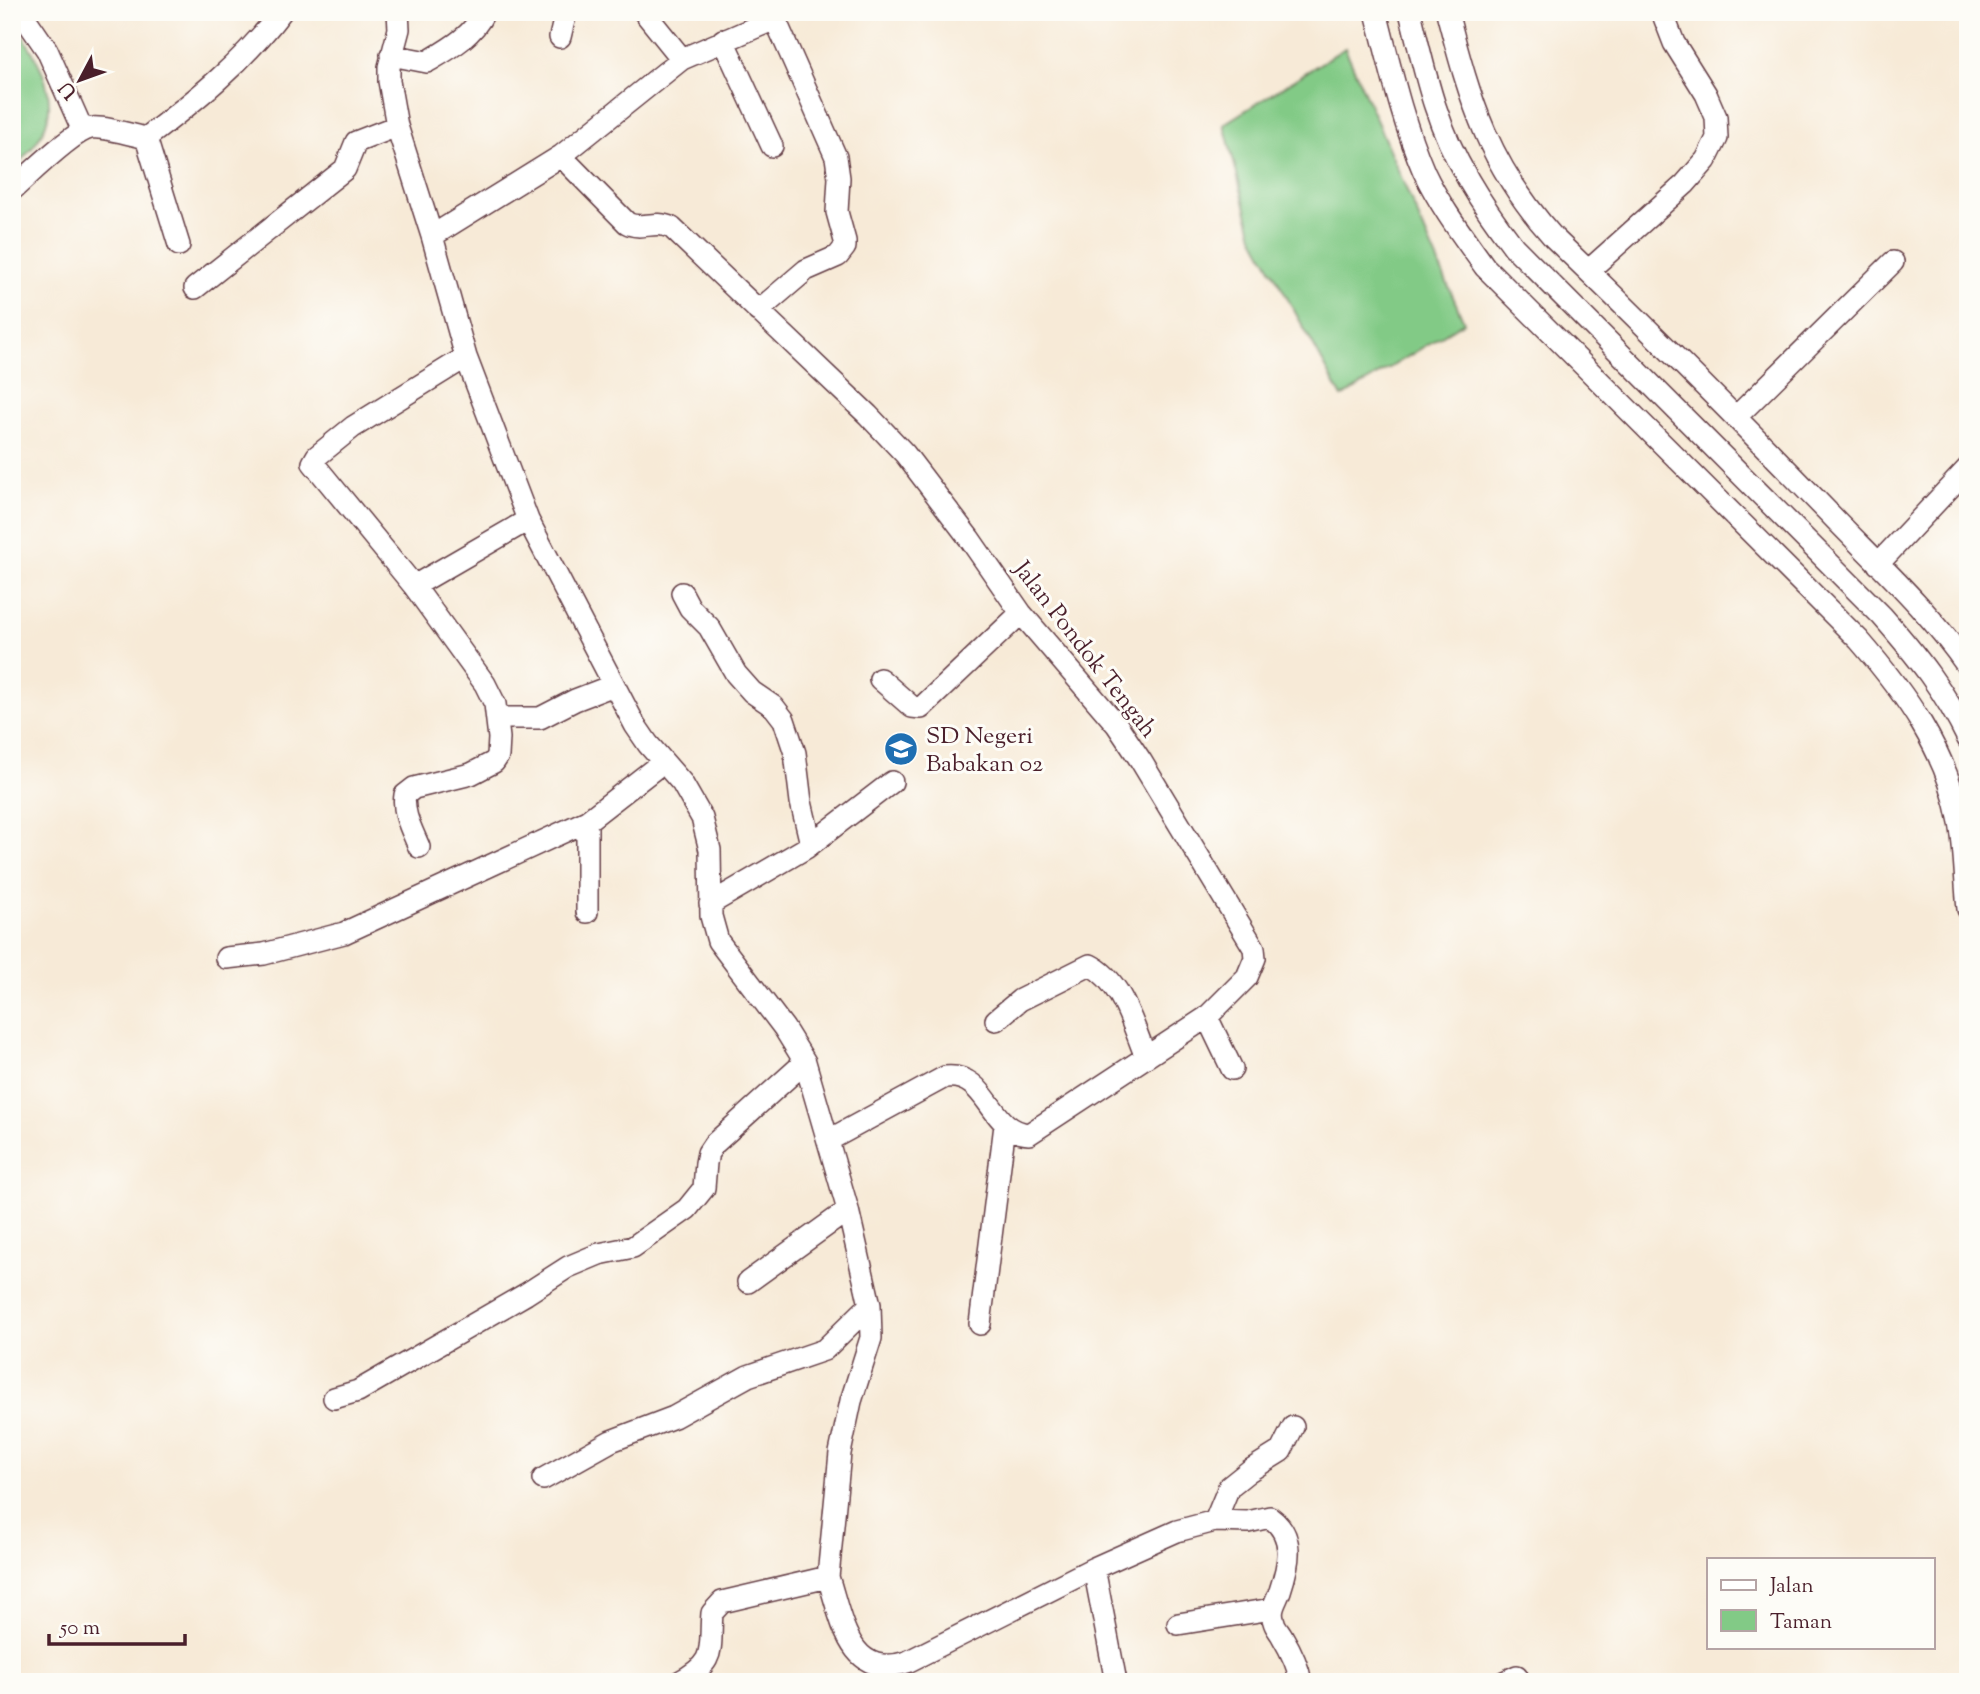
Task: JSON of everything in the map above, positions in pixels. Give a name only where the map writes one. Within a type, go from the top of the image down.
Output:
[{"type":"street","points":[[21,12],[47,50],[83,131]]},
{"type":"street","points":[[12,190],[83,131],[92,128],[146,138],[202,95],[242,57],[281,12]]},
{"type":"street","points":[[398,12],[399,29],[391,55],[389,81],[397,126],[466,357],[528,520],[635,725],[694,800],[705,825],[710,850],[713,928],[726,954],[757,990],[805,1062],[829,1140],[870,1305],[871,1338],[851,1401],[840,1452],[828,1577],[845,1631],[853,1646],[870,1663],[882,1667],[907,1662],[1094,1568],[1177,1531],[1214,1521],[1248,1522],[1270,1517],[1279,1523],[1290,1553],[1272,1609],[1273,1622],[1295,1659],[1301,1682]]},
{"type":"street","points":[[391,55],[427,62],[452,47],[475,27],[484,12]]},
{"type":"street","points":[[560,37],[566,12]]},
{"type":"street","points":[[644,12],[682,59]]},
{"type":"street","points":[[1376,12],[1404,119],[1425,173],[1452,223],[1485,267],[1859,640],[1902,692],[1923,724],[1949,785],[1960,822],[1968,909]]},
{"type":"street","points":[[1410,12],[1435,107],[1457,159],[1483,206],[1514,247],[1882,616],[1922,661],[1954,709],[1968,739]]},
{"type":"street","points":[[1447,12],[1465,82],[1494,155],[1530,211],[1878,564],[1938,628],[1968,667]]},
{"type":"street","points":[[1588,271],[1685,184],[1706,160],[1717,138],[1716,117],[1706,94],[1674,43],[1662,12]]},
{"type":"street","points":[[432,236],[561,156],[682,59],[778,16],[836,158],[839,178],[837,212],[845,247],[838,256],[806,270],[758,311]]},
{"type":"street","points":[[723,40],[772,146]]},
{"type":"street","points":[[195,288],[345,169],[356,142],[397,126]]},
{"type":"street","points":[[146,138],[179,246]]},
{"type":"street","name":"Jalan Pondok Tengah","points":[[561,156],[627,223],[639,226],[656,223],[672,228],[868,415],[905,454],[969,538],[1021,613],[1117,725],[1142,761],[1254,948],[1253,968],[1247,977],[1207,1017],[1030,1134],[1016,1133],[1005,1125]]},
{"type":"street","points":[[1736,417],[1894,262]]},
{"type":"street","points":[[419,847],[406,818],[403,804],[405,795],[414,788],[471,774],[494,762],[498,756],[498,718],[495,704],[485,684],[414,586],[313,463],[317,456],[353,427],[466,357]]},
{"type":"street","points":[[1878,564],[1968,468]]},
{"type":"street","points":[[414,586],[528,520]]},
{"type":"street","points":[[682,593],[690,608],[709,627],[736,674],[752,692],[774,707],[784,720],[795,752],[801,802],[811,844]]},
{"type":"street","points":[[880,679],[912,707],[921,708],[1021,613]]},
{"type":"street","points":[[498,718],[540,718],[575,700],[614,685]]},
{"type":"street","points":[[226,958],[264,954],[344,933],[587,821],[663,762]]},
{"type":"street","points":[[710,904],[811,844],[892,782]]},
{"type":"street","points":[[587,821],[587,912]]},
{"type":"street","points":[[996,1020],[1020,1000],[1090,965],[1099,970],[1119,994],[1146,1057]]},
{"type":"street","points":[[1207,1017],[1232,1069]]},
{"type":"street","points":[[334,1398],[358,1391],[568,1267],[600,1254],[633,1247],[687,1209],[704,1188],[708,1153],[715,1144],[805,1062]]},
{"type":"street","points":[[829,1140],[945,1077],[958,1076],[971,1083],[1005,1125],[980,1324]]},
{"type":"street","points":[[748,1282],[848,1210]]},
{"type":"street","points":[[543,1479],[611,1441],[674,1417],[748,1376],[824,1350],[870,1305]]},
{"type":"street","points":[[1214,1521],[1229,1487],[1281,1451],[1293,1427]]},
{"type":"street","points":[[1094,1568],[1116,1682]]},
{"type":"street","points":[[679,1682],[697,1670],[710,1653],[712,1613],[722,1602],[828,1577]]},
{"type":"street","points":[[1178,1624],[1272,1609]]},
{"type":"green space","points":[[12,19],[43,73],[49,102],[43,131],[29,152],[12,170]]},
{"type":"green space","points":[[1345,48],[1464,322],[1342,397],[1253,236],[1224,124]]},
{"type":"place","name":"SD Negeri Babakan 02","points":[[901,749]]}]
